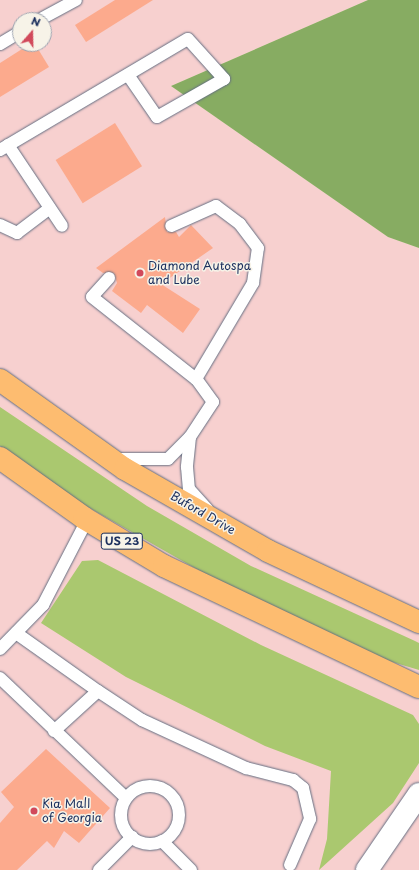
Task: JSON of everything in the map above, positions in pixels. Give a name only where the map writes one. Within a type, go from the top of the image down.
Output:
[{"type":"highway","name":"Buford Drive","points":[[0,380],[110,459],[216,521],[275,554],[419,622]]},
{"type":"highway","name":"US 23","points":[[0,458],[87,520],[164,566],[419,687]]},
{"type":"street","points":[[367,870],[419,794]]},
{"type":"lane","points":[[52,13],[76,0]]},
{"type":"lane","points":[[0,44],[12,37]]},
{"type":"lane","points":[[62,226],[4,147],[188,39],[224,79],[157,117],[128,75]]},
{"type":"lane","points":[[171,226],[216,206],[240,224],[258,248],[253,283],[196,379]]},
{"type":"lane","points":[[0,225],[16,233],[50,208]]},
{"type":"lane","points":[[109,278],[92,297],[196,379],[213,402],[190,437],[168,459],[110,459]]},
{"type":"lane","points":[[190,437],[186,467],[190,489],[216,521]]},
{"type":"lane","points":[[0,649],[43,605],[87,520]]},
{"type":"lane","points":[[16,633],[142,720],[246,768],[292,780],[303,788],[310,819],[290,865]]},
{"type":"lane","points":[[0,678],[126,798]]},
{"type":"lane","points":[[54,731],[98,691]]},
{"type":"lane","points":[[152,786],[169,794],[175,802],[178,820],[175,829],[162,841],[144,843],[132,837],[121,817],[126,798],[138,789],[152,786]]},
{"type":"lane","points":[[99,870],[132,837]]},
{"type":"lane","points":[[162,841],[191,870]]},
{"type":"shaded area","points":[[0,0],[368,0],[171,86],[388,237],[419,248],[419,870],[0,870]]},
{"type":"green space","points":[[368,0],[419,0],[419,248],[388,237],[171,86]]},
{"type":"green space","points":[[0,407],[147,506],[251,566],[419,643],[419,670],[379,658],[235,591],[86,506],[0,446]]},
{"type":"green space","points":[[98,560],[261,645],[413,715],[419,724],[419,763],[393,803],[319,870],[327,839],[331,771],[265,746],[126,677],[41,623],[82,561]]},
{"type":"building","points":[[115,0],[153,0],[86,42],[75,25]]},
{"type":"building","points":[[17,52],[40,52],[49,67],[0,97],[0,63]]},
{"type":"building","points":[[115,123],[142,166],[83,203],[56,160]]},
{"type":"building","name":"Diamond Autospa and Lube","points":[[165,217],[167,232],[176,232],[179,237],[191,225],[213,248],[161,284],[200,309],[183,333],[147,305],[141,313],[112,291],[117,283],[114,273],[103,273],[96,268]]},
{"type":"building","points":[[46,749],[110,808],[79,843],[64,831],[54,848],[47,841],[17,870],[0,870],[0,823],[14,807],[1,792]]},
{"type":"place","name":"Diamond Autospa and Lube","points":[[140,273]]},
{"type":"place","name":"Kia Mall of Georgia","points":[[34,811]]}]
